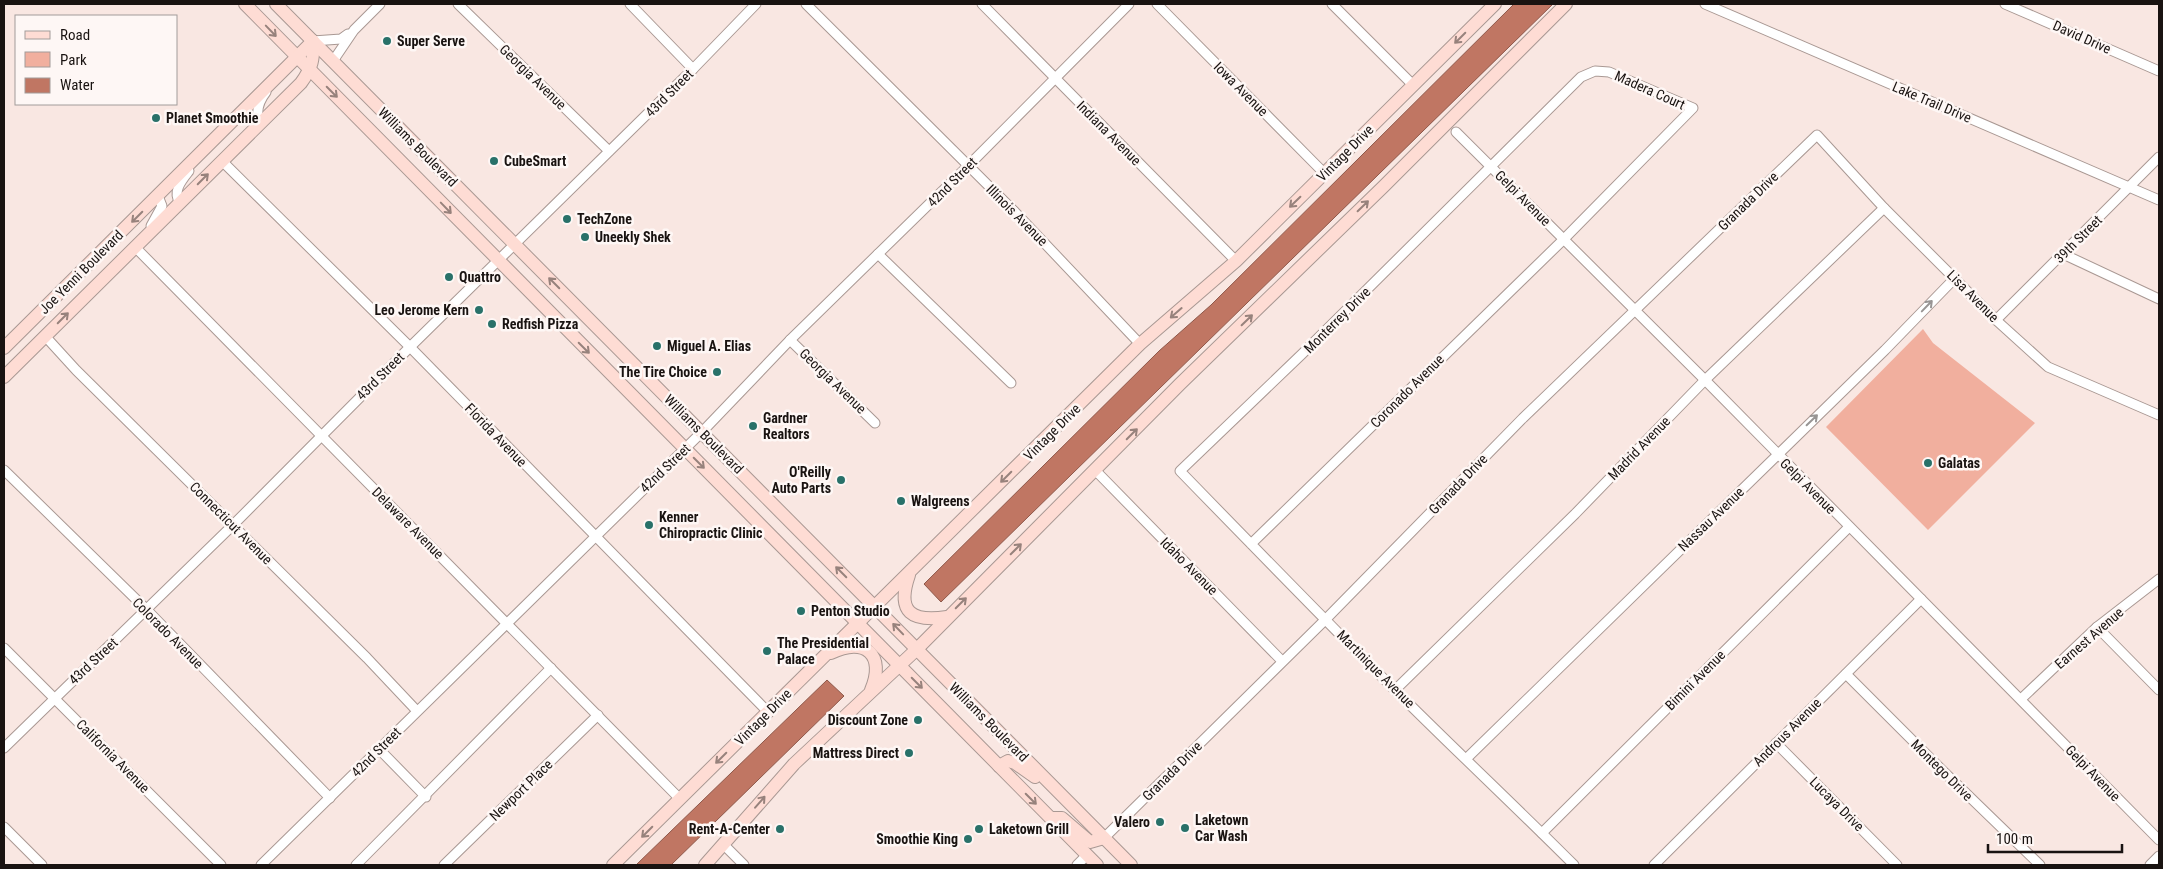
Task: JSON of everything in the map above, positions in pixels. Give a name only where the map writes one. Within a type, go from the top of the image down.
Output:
[{"type":"street","name":"Williams Boulevard","points":[[245,4],[1097,865]]},
{"type":"street","name":"Williams Boulevard","points":[[276,4],[1131,865]]},
{"type":"street","points":[[297,57],[332,61],[354,30],[380,4]]},
{"type":"street","name":"Georgia Avenue","points":[[458,4],[609,151]]},
{"type":"street","points":[[630,4],[693,69]]},
{"type":"street","name":"43rd Street","points":[[4,748],[233,525],[410,347],[693,69],[756,4]]},
{"type":"street","name":"Illinois Avenue","points":[[806,4],[1015,212],[1140,344]]},
{"type":"street","name":"Indiana Avenue","points":[[982,4],[1236,261]]},
{"type":"street","name":"42nd Street","points":[[262,865],[685,449],[790,340],[968,167],[1129,4]]},
{"type":"street","name":"Iowa Avenue","points":[[1157,4],[1325,174]]},
{"type":"street","points":[[1332,4],[1413,86]]},
{"type":"street","name":"Vintage Drive","points":[[613,865],[1140,344],[1236,261],[1494,4]]},
{"type":"street","points":[[705,865],[794,764],[900,666],[1095,470],[1566,4]]},
{"type":"street","name":"Lake Trail Drive","points":[[1705,4],[2159,200]]},
{"type":"street","name":"David Drive","points":[[2005,4],[2159,71]]},
{"type":"street","points":[[311,70],[314,58],[313,40],[341,39],[354,30]]},
{"type":"street","name":"Joe Yenni Boulevard","points":[[4,348],[313,40]]},
{"type":"street","name":"Joe Yenni Boulevard","points":[[4,377],[311,70]]},
{"type":"street","name":"Madera Court","points":[[1490,165],[1581,76],[1595,71],[1609,72],[1693,108],[1564,239]]},
{"type":"street","name":"Joe Yenni Boulevard","points":[[260,123],[258,118],[259,106],[271,83]]},
{"type":"street","name":"Gelpi Avenue","points":[[1456,132],[1705,380],[2159,840]]},
{"type":"street","name":"Lisa Avenue","points":[[1816,135],[1884,208],[1996,320],[2048,367],[2159,414]]},
{"type":"street","name":"Granada Drive","points":[[1104,838],[1326,619],[1522,418],[1816,135]]},
{"type":"street","name":"Joe Yenni Boulevard","points":[[180,202],[177,197],[179,184],[203,150]]},
{"type":"street","name":"39th Street","points":[[1996,320],[2159,158]]},
{"type":"street","name":"Florida Avenue","points":[[222,161],[410,347],[768,712]]},
{"type":"street","name":"Monterrey Drive","points":[[1180,471],[1302,354],[1490,165]]},
{"type":"street","name":"Joe Yenni Boulevard","points":[[137,245],[162,206],[158,196]]},
{"type":"street","name":"Madrid Avenue","points":[[1395,690],[1575,514],[1705,380],[1884,208]]},
{"type":"street","name":"Coronado Avenue","points":[[1251,544],[1564,239]]},
{"type":"street","name":"Delaware Avenue","points":[[137,245],[321,436],[680,799]]},
{"type":"street","points":[[878,254],[1011,383]]},
{"type":"street","points":[[2063,254],[2159,299]]},
{"type":"street","name":"Nassau Avenue","points":[[1467,758],[1955,278]]},
{"type":"street","points":[[4,357],[26,327]]},
{"type":"street","name":"Connecticut Avenue","points":[[45,336],[76,370],[417,711]]},
{"type":"street","name":"Georgia Avenue","points":[[790,340],[875,423]]},
{"type":"street","name":"Colorado Avenue","points":[[4,470],[147,610],[330,798]]},
{"type":"street","name":"Idaho Avenue","points":[[1095,470],[1282,661]]},
{"type":"street","name":"Martinique Avenue","points":[[1180,471],[1395,690],[1467,758],[1574,865]]},
{"type":"street","name":"Bimini Avenue","points":[[1542,833],[1849,527]]},
{"type":"street","points":[[910,573],[904,599],[911,613],[918,618],[927,620],[947,618]]},
{"type":"street","name":"Earnest Avenue","points":[[2021,699],[2097,627],[2159,579]]},
{"type":"street","name":"Androus Avenue","points":[[1654,865],[1922,600]]},
{"type":"street","points":[[2097,627],[2159,690]]},
{"type":"street","points":[[824,656],[843,647],[852,646],[868,651],[873,656],[878,669],[870,692]]},
{"type":"street","name":"California Avenue","points":[[4,648],[221,865]]},
{"type":"street","points":[[356,865],[551,668]]},
{"type":"street","name":"Montego Drive","points":[[1846,674],[1944,773],[2040,865]]},
{"type":"street","name":"Newport Place","points":[[444,865],[598,715]]},
{"type":"street","name":"Lucaya Drive","points":[[1776,743],[1897,865]]},
{"type":"street","points":[[379,749],[426,796]]},
{"type":"street","points":[[999,766],[1008,761],[1015,763],[1065,799]]},
{"type":"street","points":[[1051,818],[1062,818],[1090,842],[1098,842],[1104,838]]},
{"type":"street","points":[[4,827],[42,865]]},
{"type":"street","points":[[724,845],[744,865]]},
{"type":"street","points":[[1077,865],[1093,851],[1104,850],[1120,865]]},
{"type":"street","points":[[2150,865],[2159,856]]},
{"type":"green space","name":"Galatas","points":[[1923,329],[1933,343],[2035,423],[1928,530],[1826,427]]},
{"type":"water","points":[[1514,4],[1553,4],[941,602],[924,584],[1159,351],[1211,305]]},
{"type":"water","points":[[827,680],[844,696],[671,865],[636,865]]},
{"type":"place","name":"Super Serve","points":[[387,41]]},
{"type":"place","name":"Planet Smoothie","points":[[156,118]]},
{"type":"place","name":"CubeSmart","points":[[494,161]]},
{"type":"place","name":"TechZone","points":[[567,219]]},
{"type":"place","name":"Uneekly Shek","points":[[585,237]]},
{"type":"place","name":"Quattro","points":[[449,277]]},
{"type":"place","name":"Leo Jerome Kern","points":[[479,310]]},
{"type":"place","name":"Redfish Pizza","points":[[492,324]]},
{"type":"place","name":"Miguel A. Elias","points":[[657,346]]},
{"type":"place","name":"The Tire Choice","points":[[717,372]]},
{"type":"place","name":"Gardner Realtors","points":[[753,426]]},
{"type":"place","name":"Galatas","points":[[1928,463]]},
{"type":"place","name":"O'Reilly Auto Parts","points":[[841,480]]},
{"type":"place","name":"Walgreens","points":[[901,501]]},
{"type":"place","name":"Kenner Chiropractic Clinic","points":[[649,525]]},
{"type":"place","name":"Penton Studio","points":[[801,611]]},
{"type":"place","name":"The Presidential Palace","points":[[767,651]]},
{"type":"place","name":"Discount Zone","points":[[918,720]]},
{"type":"place","name":"Mattress Direct","points":[[909,753]]},
{"type":"place","name":"Valero","points":[[1160,822]]},
{"type":"place","name":"Laketown Car Wash","points":[[1185,828]]},
{"type":"place","name":"Rent-A-Center","points":[[780,829]]},
{"type":"place","name":"Laketown Grill","points":[[979,829]]},
{"type":"place","name":"Smoothie King","points":[[968,839]]}]
